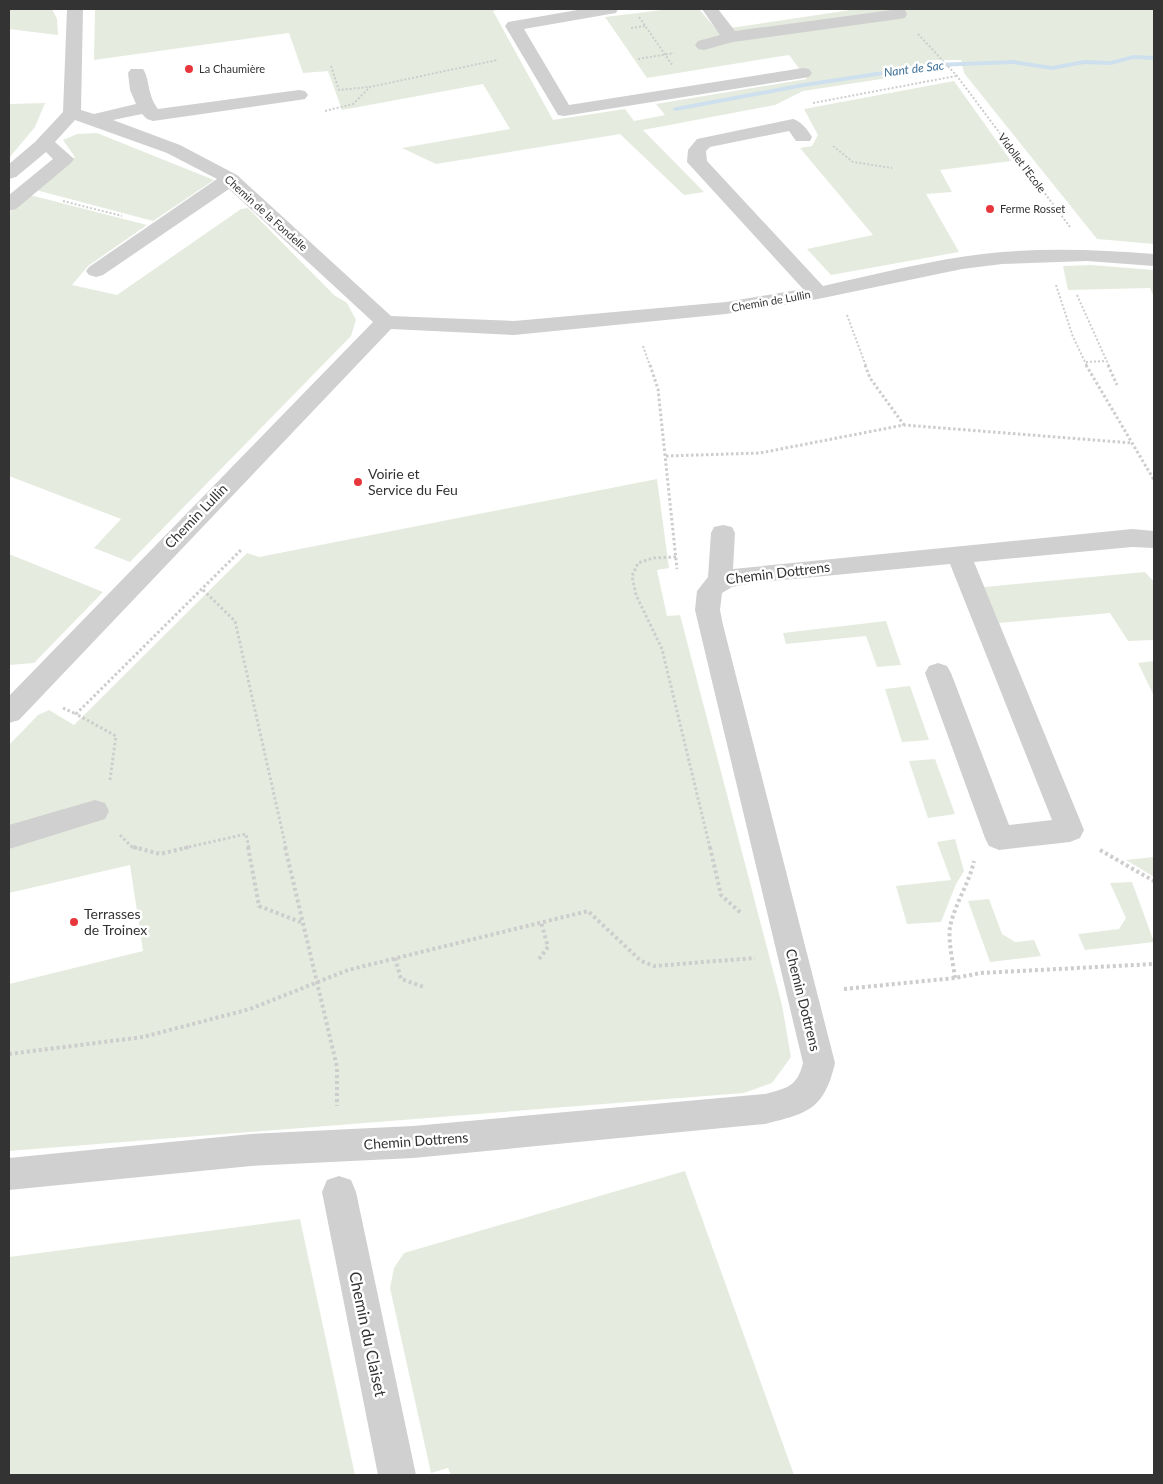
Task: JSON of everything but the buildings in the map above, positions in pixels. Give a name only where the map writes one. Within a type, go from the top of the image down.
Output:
[{"type":"street","points":[[9,172],[42,146],[72,113],[75,9]]},
{"type":"street","points":[[610,9],[514,26],[564,112],[803,73]]},
{"type":"street","points":[[710,9],[731,37]]},
{"type":"street","points":[[704,46],[731,37],[899,14]]},
{"type":"street","points":[[137,73],[139,90],[147,108],[153,115],[299,95]]},
{"type":"street","points":[[94,120],[126,111],[147,108]]},
{"type":"street","name":"Chemin de la Fondelle","points":[[72,113],[212,167],[230,179],[385,322]]},
{"type":"street","points":[[798,131],[704,143],[697,150],[697,162],[824,291]]},
{"type":"street","points":[[9,206],[64,159],[52,148],[42,146]]},
{"type":"street","points":[[96,271],[230,179]]},
{"type":"street","name":"Chemin de Lullin","points":[[385,322],[514,328],[726,308],[824,291],[962,263],[1087,255],[1154,260]]},
{"type":"street","name":"Chemin Lullin","points":[[9,713],[385,322]]},
{"type":"street","points":[[720,580],[722,533]]},
{"type":"street","name":"Chemin Dottrens","points":[[9,1174],[251,1150],[413,1142],[765,1109],[802,1099],[816,1082],[819,1063],[706,606],[709,590],[720,580],[752,574],[1132,538],[1154,540]]},
{"type":"street","points":[[938,672],[999,838],[1070,830],[958,554]]},
{"type":"street","points":[[9,837],[95,811]]},
{"type":"street","name":"Chemin du Claiset","points":[[339,1192],[397,1475]]},
{"type":"path","points":[[637,14],[674,67]]},
{"type":"path","points":[[638,59],[704,46]]},
{"type":"path","points":[[331,66],[339,90],[370,87],[530,53]]},
{"type":"path","name":"Vidollet l'Ecole","points":[[939,56],[957,76],[1079,239],[1087,255]]},
{"type":"path","points":[[798,131],[798,106],[957,76]]},
{"type":"path","points":[[321,112],[353,104],[370,87]]},
{"type":"path","points":[[832,146],[853,162],[892,168]]},
{"type":"path","points":[[26,191],[161,226]]},
{"type":"path","points":[[1051,256],[1058,292],[1073,336],[1099,390],[1154,480]]},
{"type":"path","points":[[824,291],[847,314],[870,378],[904,425]]},
{"type":"path","points":[[1077,295],[1117,385]]},
{"type":"path","points":[[632,316],[658,389],[677,569]]},
{"type":"path","points":[[1086,362],[1106,361]]},
{"type":"path","points":[[666,456],[760,453],[904,425],[1132,443]]},
{"type":"path","points":[[241,550],[203,590],[76,714],[116,736],[109,787],[95,811],[132,847],[160,854],[246,834],[259,906],[304,923]]},
{"type":"path","points":[[676,558],[653,558],[638,563],[632,576],[636,595],[662,649],[721,895],[749,920]]},
{"type":"path","points":[[203,590],[235,621],[304,923],[316,984],[337,1067],[337,1113],[333,1147]]},
{"type":"path","points":[[1070,830],[1115,860],[1154,881]]},
{"type":"path","points":[[955,978],[950,929],[957,903],[970,879],[977,844],[999,838]]},
{"type":"path","points":[[9,1054],[143,1037],[250,1009],[348,970],[588,911],[641,961],[654,966],[765,957]]},
{"type":"path","points":[[538,959],[548,948],[541,922]]},
{"type":"path","points":[[395,958],[402,979],[424,987]]},
{"type":"path","points":[[844,989],[955,978],[981,973],[1154,964]]},
{"type":"shaded area","points":[[9,9],[52,9],[57,19],[58,35],[9,29]]},
{"type":"shaded area","points":[[95,9],[500,9],[493,11],[553,120],[625,109],[634,121],[665,115],[656,104],[807,79],[789,55],[647,78],[605,17],[670,9],[699,9],[717,30],[857,9],[1154,9],[1154,244],[1097,239],[964,73],[961,60],[932,60],[940,70],[803,91],[775,105],[643,130],[704,192],[684,195],[620,134],[436,164],[402,148],[510,129],[483,84],[342,110],[328,71],[303,73],[289,33],[94,60]]},
{"type":"shaded area","points":[[954,81],[1011,161],[940,170],[952,192],[926,194],[959,252],[831,275],[807,249],[873,235],[800,148],[812,146],[818,135],[804,109]]},
{"type":"shaded area","points":[[45,103],[35,127],[9,158],[9,104]]},
{"type":"shaded area","points":[[97,133],[214,180],[153,221],[36,190],[75,157],[63,140],[77,134]]},
{"type":"shaded area","points":[[30,195],[147,225],[88,266],[72,285],[117,295],[241,209],[248,208],[334,295],[347,303],[356,320],[351,336],[130,562],[94,548],[121,519],[9,476],[9,213]]},
{"type":"shaded area","points":[[1091,265],[1154,270],[1154,297],[1150,288],[1068,290],[1063,266]]},
{"type":"shaded area","points":[[657,479],[669,568],[657,570],[667,616],[680,615],[782,1005],[791,1057],[772,1083],[744,1093],[9,1151],[9,984],[143,951],[130,865],[9,893],[9,745],[38,715],[49,710],[74,725],[247,553],[259,557]]},
{"type":"shaded area","points":[[9,554],[103,592],[34,663],[9,665]]},
{"type":"shaded area","points":[[1145,572],[1154,582],[1154,640],[1128,641],[1110,613],[999,623],[984,587]]},
{"type":"shaded area","points":[[886,621],[901,665],[877,667],[866,636],[786,644],[783,633]]},
{"type":"shaded area","points":[[1154,661],[1154,696],[1138,663]]},
{"type":"shaded area","points":[[910,686],[929,740],[902,742],[885,689]]},
{"type":"shaded area","points":[[935,759],[955,814],[928,818],[909,761]]},
{"type":"shaded area","points":[[955,839],[964,871],[956,884],[941,922],[907,924],[896,886],[951,880],[937,842]]},
{"type":"shaded area","points":[[1154,857],[1154,877],[1126,860]]},
{"type":"shaded area","points":[[1132,882],[1154,942],[1085,950],[1078,934],[1119,929],[1126,918],[1110,883]]},
{"type":"shaded area","points":[[989,899],[1002,934],[1015,942],[1034,940],[1041,956],[990,962],[968,901]]},
{"type":"shaded area","points":[[685,1171],[794,1475],[451,1475],[448,1468],[431,1473],[390,1288],[394,1268],[404,1253]]},
{"type":"shaded area","points":[[300,1219],[355,1475],[9,1475],[9,1257]]},
{"type":"waterway","name":"Nant de Sac","points":[[676,109],[804,85],[936,65],[1013,62],[1052,68],[1084,62],[1111,63],[1133,57],[1154,58]]},
{"type":"place","name":"La Chaumière","points":[[189,69]]},
{"type":"place","name":"Ferme Rosset","points":[[990,209]]},
{"type":"place","name":"Voirie et Service du Feu","points":[[358,482]]},
{"type":"place","name":"Terrasses de Troinex","points":[[74,922]]}]
